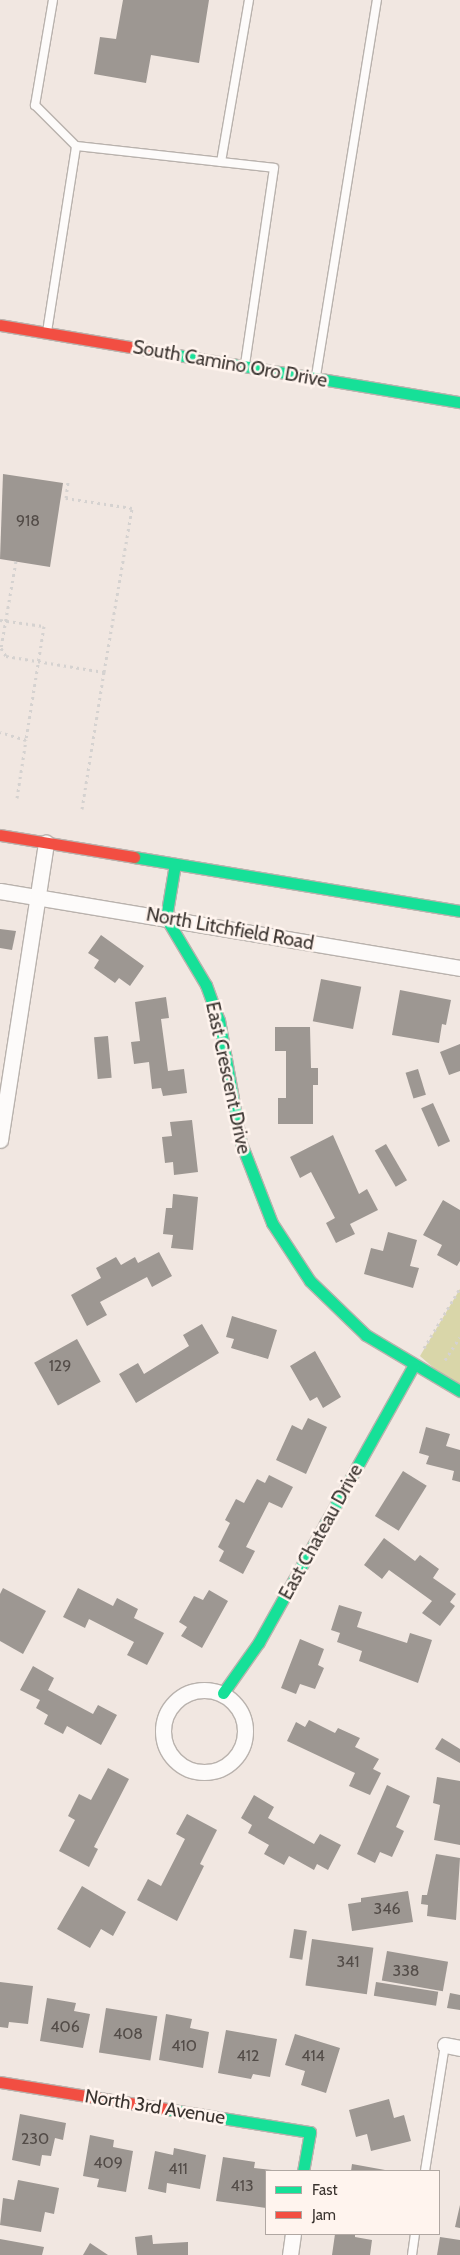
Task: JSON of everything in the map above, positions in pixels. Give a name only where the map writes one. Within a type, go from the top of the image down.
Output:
[{"type":"street","name":"South Camino Oro Drive","points":[[0,325],[460,402]]},
{"type":"street","points":[[0,835],[460,911]]},
{"type":"street","points":[[0,1140],[46,843]]},
{"type":"street","points":[[166,918],[175,864]]},
{"type":"street","name":"North Litchfield Road","points":[[0,891],[460,968]]},
{"type":"street","name":"East Crescent Drive","points":[[166,918],[194,962],[219,1020],[241,1143],[272,1223],[310,1281],[337,1310],[366,1335],[434,1378],[460,1391]]},
{"type":"street","name":"East Chateau Drive","points":[[223,1694],[259,1642],[414,1366]]},
{"type":"street","points":[[196,1690],[223,1694],[233,1701],[245,1723],[242,1748],[225,1767],[213,1772],[188,1770],[169,1754],[164,1742],[166,1715],[173,1704],[196,1690]]},
{"type":"street","name":"North 3rd Avenue","points":[[0,2082],[310,2132],[303,2170]]},
{"type":"street","points":[[290,2255],[293,2235]]},
{"type":"lane","points":[[53,0],[35,105],[76,146],[274,168],[244,366]]},
{"type":"lane","points":[[221,162],[249,0]]},
{"type":"lane","points":[[316,378],[377,0]]},
{"type":"lane","points":[[47,333],[76,146]]},
{"type":"lane","points":[[425,2170],[452,2046]]},
{"type":"lane","points":[[412,2255],[415,2235]]},
{"type":"path","points":[[68,482],[66,498],[132,508],[82,809]]},
{"type":"path","points":[[6,656],[2,648],[16,561]]},
{"type":"path","points":[[0,620],[44,626],[17,798]]},
{"type":"path","points":[[0,659],[6,656],[104,672]]},
{"type":"path","points":[[0,732],[26,740]]},
{"type":"path","points":[[414,1366],[460,1288]]},
{"type":"path","points":[[434,1378],[460,1338]]},
{"type":"shaded area","points":[[460,1289],[460,1391],[420,1356]]},
{"type":"building","points":[[123,0],[209,0],[199,63],[151,55],[146,83],[94,74],[100,37],[116,39]]},
{"type":"building","points":[[3,474],[63,483],[50,567],[0,559]]},
{"type":"building","points":[[0,929],[16,931],[12,950],[0,948]]},
{"type":"building","points":[[101,935],[144,966],[130,986],[119,978],[115,983],[94,968],[99,960],[88,953]]},
{"type":"building","points":[[321,979],[361,987],[353,1029],[313,1021]]},
{"type":"building","points":[[400,990],[451,1000],[446,1025],[442,1024],[439,1043],[392,1035]]},
{"type":"building","points":[[166,997],[169,1018],[161,1019],[168,1071],[184,1069],[187,1093],[163,1096],[161,1088],[152,1089],[149,1062],[134,1064],[131,1042],[140,1041],[135,1002]]},
{"type":"building","points":[[275,1027],[310,1027],[311,1068],[318,1068],[318,1085],[313,1085],[313,1124],[278,1124],[278,1098],[286,1098],[286,1051],[275,1051]]},
{"type":"building","points":[[108,1036],[112,1078],[98,1079],[94,1037]]},
{"type":"building","points":[[460,1044],[460,1071],[449,1075],[440,1052]]},
{"type":"building","points":[[418,1069],[426,1095],[413,1099],[406,1073]]},
{"type":"building","points":[[433,1103],[450,1141],[438,1147],[421,1108]]},
{"type":"building","points":[[192,1120],[198,1172],[174,1175],[173,1162],[165,1163],[162,1137],[172,1136],[170,1122]]},
{"type":"building","points":[[333,1135],[359,1194],[367,1189],[378,1210],[350,1224],[355,1234],[336,1243],[326,1223],[335,1218],[311,1172],[300,1178],[290,1157]]},
{"type":"building","points":[[386,1144],[407,1180],[396,1187],[375,1150]]},
{"type":"building","points":[[173,1194],[198,1197],[193,1250],[171,1248],[173,1235],[163,1234],[166,1208],[172,1208]]},
{"type":"building","points":[[443,1200],[460,1210],[460,1261],[457,1266],[437,1255],[442,1245],[423,1235]]},
{"type":"building","points":[[388,1232],[417,1240],[410,1266],[419,1268],[413,1288],[364,1274],[371,1248],[383,1251]]},
{"type":"building","points":[[159,1252],[172,1276],[152,1287],[147,1277],[100,1302],[107,1315],[87,1326],[71,1295],[101,1278],[96,1268],[116,1257],[121,1265],[135,1257],[138,1263]]},
{"type":"building","points":[[232,1316],[277,1330],[268,1359],[231,1348],[234,1339],[226,1337]]},
{"type":"building","points":[[202,1324],[219,1353],[136,1403],[119,1374],[138,1363],[144,1374],[189,1346],[183,1335]]},
{"type":"building","points":[[77,1339],[101,1382],[58,1406],[34,1363]]},
{"type":"building","points":[[315,1351],[341,1397],[323,1408],[317,1397],[310,1401],[290,1366]]},
{"type":"building","points":[[308,1418],[327,1427],[306,1474],[276,1460],[292,1425],[302,1430]]},
{"type":"building","points":[[426,1427],[450,1434],[446,1446],[460,1450],[460,1482],[452,1480],[454,1471],[426,1464],[429,1456],[419,1453]]},
{"type":"building","points":[[403,1471],[427,1486],[399,1531],[375,1516]]},
{"type":"building","points":[[269,1475],[293,1487],[282,1508],[269,1502],[246,1547],[255,1551],[243,1574],[219,1561],[224,1551],[218,1547],[230,1523],[225,1520],[236,1499],[244,1503],[257,1479],[265,1483]]},
{"type":"building","points":[[384,1538],[415,1561],[420,1555],[439,1569],[433,1578],[456,1594],[450,1602],[455,1606],[440,1626],[422,1613],[432,1601],[389,1570],[382,1579],[364,1565]]},
{"type":"building","points":[[3,1588],[46,1611],[23,1654],[0,1641],[0,1594]]},
{"type":"building","points":[[78,1588],[113,1606],[117,1598],[138,1609],[134,1618],[164,1633],[147,1665],[127,1655],[134,1642],[89,1619],[85,1628],[63,1617]]},
{"type":"building","points":[[209,1590],[228,1601],[202,1648],[181,1636],[187,1627],[179,1622],[194,1596],[203,1600]]},
{"type":"building","points":[[339,1605],[362,1612],[357,1627],[407,1643],[410,1633],[432,1640],[418,1683],[359,1661],[362,1651],[337,1642],[340,1633],[331,1630]]},
{"type":"building","points":[[300,1639],[324,1649],[318,1665],[324,1668],[315,1689],[300,1684],[296,1694],[281,1688]]},
{"type":"building","points":[[33,1666],[54,1678],[48,1690],[93,1714],[98,1705],[117,1715],[101,1745],[67,1726],[63,1734],[44,1724],[48,1715],[36,1708],[40,1700],[20,1690]]},
{"type":"building","points":[[309,1720],[335,1733],[338,1728],[360,1738],[355,1747],[379,1759],[373,1769],[381,1773],[370,1795],[349,1786],[355,1773],[287,1741],[296,1722],[305,1727]]},
{"type":"building","points":[[442,1738],[460,1749],[460,1763],[435,1749]]},
{"type":"building","points":[[108,1768],[129,1779],[94,1847],[98,1849],[89,1867],[59,1851],[75,1820],[68,1816],[79,1794],[91,1800]]},
{"type":"building","points":[[437,1777],[460,1781],[460,1845],[434,1840],[440,1805],[433,1803]]},
{"type":"building","points":[[387,1785],[410,1796],[396,1827],[404,1831],[392,1857],[380,1852],[375,1863],[357,1854]]},
{"type":"building","points":[[254,1795],[274,1807],[268,1818],[314,1844],[320,1834],[341,1845],[328,1870],[317,1864],[314,1870],[289,1856],[284,1865],[264,1854],[269,1845],[248,1833],[252,1825],[241,1818]]},
{"type":"building","points":[[187,1814],[217,1830],[200,1864],[204,1866],[177,1921],[137,1900],[148,1879],[161,1886],[185,1839],[176,1834]]},
{"type":"building","points":[[436,1854],[460,1858],[456,1920],[427,1916],[428,1905],[421,1904],[422,1895],[427,1895]]},
{"type":"building","points":[[82,1886],[126,1912],[113,1936],[101,1929],[90,1948],[57,1929]]},
{"type":"building","points":[[408,1891],[413,1922],[352,1931],[348,1904],[361,1902],[361,1898]]},
{"type":"building","points":[[294,1929],[307,1931],[302,1960],[289,1958]]},
{"type":"building","points":[[312,1939],[373,1948],[367,1994],[305,1986]]},
{"type":"building","points":[[387,1951],[448,1962],[443,1991],[382,1981]]},
{"type":"building","points":[[0,1982],[33,1986],[28,2024],[9,2022],[8,2028],[0,2027]]},
{"type":"building","points":[[376,1982],[438,1992],[436,2006],[374,1996]]},
{"type":"building","points":[[450,1993],[460,1995],[460,2010],[447,2008]]},
{"type":"building","points":[[47,1998],[76,2003],[74,2011],[90,2014],[83,2048],[40,2041]]},
{"type":"building","points":[[106,2008],[157,2016],[150,2061],[99,2052]]},
{"type":"building","points":[[166,2014],[192,2019],[190,2028],[209,2032],[203,2068],[159,2060]]},
{"type":"building","points":[[226,2030],[277,2039],[270,2077],[253,2074],[251,2079],[218,2073]]},
{"type":"building","points":[[295,2034],[340,2048],[326,2093],[301,2085],[305,2071],[285,2065]]},
{"type":"building","points":[[389,2099],[394,2118],[404,2115],[411,2141],[371,2151],[367,2134],[356,2137],[349,2110]]},
{"type":"building","points":[[20,2114],[66,2123],[63,2140],[55,2138],[51,2156],[42,2155],[40,2166],[12,2160]]},
{"type":"building","points":[[90,2135],[114,2140],[113,2147],[133,2151],[126,2192],[97,2187],[99,2179],[83,2176]]},
{"type":"building","points":[[174,2148],[206,2155],[200,2189],[167,2183],[166,2193],[148,2189],[155,2151],[173,2155]]},
{"type":"building","points":[[223,2157],[255,2162],[254,2168],[272,2170],[265,2170],[265,2208],[216,2201]]},
{"type":"building","points":[[352,2164],[385,2170],[351,2170]]},
{"type":"building","points":[[18,2180],[59,2188],[54,2214],[45,2212],[41,2232],[0,2225],[3,2198],[14,2200]]},
{"type":"building","points":[[460,2205],[460,2228],[455,2227]]},
{"type":"building","points":[[152,2235],[153,2244],[188,2242],[188,2255],[137,2255],[135,2237]]},
{"type":"building","points":[[335,2235],[355,2235],[355,2237],[372,2240],[370,2255],[332,2255]]},
{"type":"building","points":[[440,2237],[460,2240],[460,2255],[437,2255]]},
{"type":"building","points":[[0,2239],[44,2247],[42,2255],[0,2255]]},
{"type":"building","points":[[90,2243],[108,2255],[83,2255]]},
{"type":"traffic: fast","points":[[154,351],[460,402]]},
{"type":"traffic: fast","points":[[134,857],[460,911]]},
{"type":"traffic: fast","points":[[175,864],[166,918],[206,985],[219,1020],[241,1143],[272,1223],[310,1281],[366,1335],[460,1391]]},
{"type":"traffic: fast","points":[[223,1693],[259,1642],[413,1366]]},
{"type":"traffic: fast","points":[[166,2109],[310,2132],[303,2170]]},
{"type":"traffic: jam","points":[[0,325],[154,351]]},
{"type":"traffic: jam","points":[[0,835],[134,857]]},
{"type":"traffic: jam","points":[[0,2082],[166,2109]]}]
